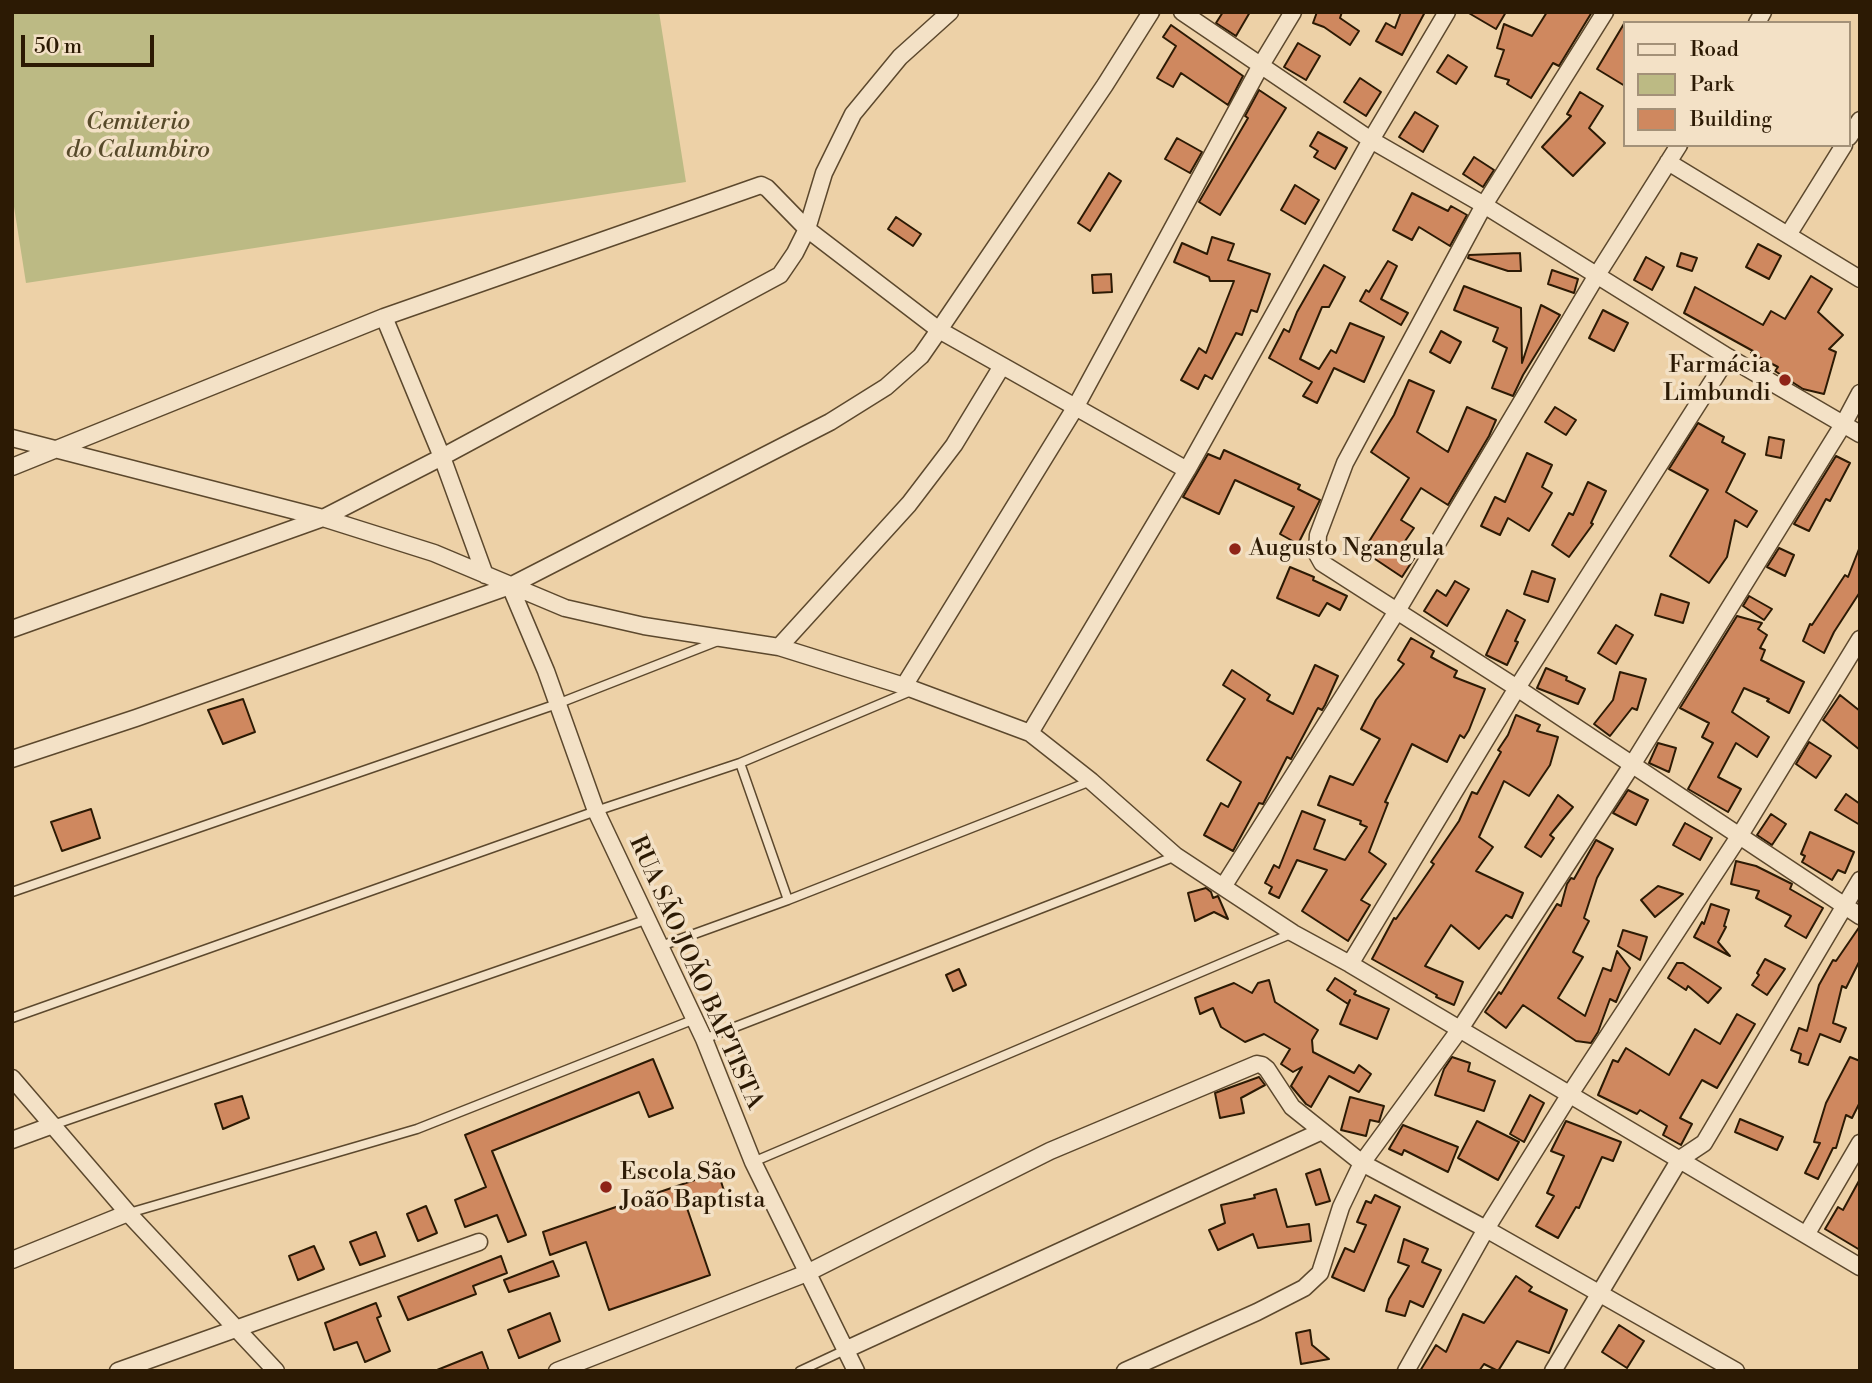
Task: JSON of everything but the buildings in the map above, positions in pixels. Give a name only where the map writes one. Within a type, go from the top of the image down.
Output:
[{"type":"street","points":[[12,629],[323,518],[780,275],[807,229],[824,173],[853,114],[900,57],[950,12]]},
{"type":"street","points":[[12,759],[510,586],[830,422],[886,387],[921,356],[1105,85],[1150,12]]},
{"type":"street","points":[[1182,12],[1371,140],[1484,205],[1728,357],[1860,434]]},
{"type":"street","points":[[909,687],[1075,408],[1261,65],[1293,12]]},
{"type":"street","points":[[1030,733],[1186,470],[1371,140],[1447,12]]},
{"type":"street","points":[[1605,12],[1484,205],[1345,463],[1318,535],[1317,554],[1322,563],[1517,688],[1860,916]]},
{"type":"street","points":[[1223,887],[1397,611],[1597,275],[1678,147]]},
{"type":"street","points":[[1787,235],[1843,147]]},
{"type":"street","points":[[1668,162],[1860,279]]},
{"type":"street","points":[[12,467],[384,317],[761,185],[767,187],[807,229],[939,330],[1186,470]]},
{"type":"street","points":[[384,317],[442,457],[485,575]]},
{"type":"street","points":[[1350,964],[1517,688],[1728,357]]},
{"type":"street","points":[[779,647],[909,503],[954,445],[1002,366]]},
{"type":"street","points":[[1125,1371],[1257,1312],[1304,1288],[1320,1273],[1341,1208],[1362,1163],[1460,1029],[1632,765],[1860,393]]},
{"type":"street","points":[[12,438],[323,518],[434,553],[565,608],[644,626],[779,647],[909,687],[1030,733],[1091,781],[1176,856],[1293,933],[1680,1158],[1860,1267]]},
{"type":"street","name":"RUA SÃO JOÃO BAPTISTA","points":[[510,586],[546,671],[596,811],[704,1039],[753,1162],[856,1371]]},
{"type":"street","points":[[1406,1371],[1486,1229],[1570,1094],[1740,835],[1860,639]]},
{"type":"street","points":[[1553,1371],[1680,1158],[1704,1143],[1860,880]]},
{"type":"street","points":[[557,1371],[807,1273],[1050,1151],[1257,1064],[1267,1069],[1292,1107],[1362,1163],[1486,1229],[1711,1361],[1736,1371]]},
{"type":"street","points":[[12,1078],[128,1213],[276,1371]]},
{"type":"street","points":[[12,1140],[52,1125]]},
{"type":"street","points":[[845,1350],[1322,1131]]},
{"type":"street","points":[[1805,1235],[1860,1143]]},
{"type":"street","points":[[12,1260],[128,1213]]},
{"type":"street","points":[[118,1371],[479,1242]]},
{"type":"lane","points":[[12,892],[557,704],[723,639]]},
{"type":"lane","points":[[12,1018],[596,811],[740,763],[909,687]]},
{"type":"lane","points":[[740,763],[788,900]]},
{"type":"lane","points":[[661,946],[788,900],[1091,781]]},
{"type":"lane","points":[[704,1039],[1176,856]]},
{"type":"lane","points":[[52,1125],[648,919]]},
{"type":"lane","points":[[753,1162],[1293,933]]},
{"type":"lane","points":[[128,1213],[417,1129],[695,1019]]},
{"type":"lane","points":[[800,1371],[845,1350]]},
{"type":"green space","name":"Cemiterio do Calumbiro","points":[[12,12],[659,12],[686,182],[26,283],[12,194]]},
{"type":"place","name":"Farmácia Limbundi","points":[[1785,380]]},
{"type":"place","name":"Augusto Ngangula","points":[[1235,549]]},
{"type":"place","name":"Escola São João Baptista","points":[[606,1187]]}]
